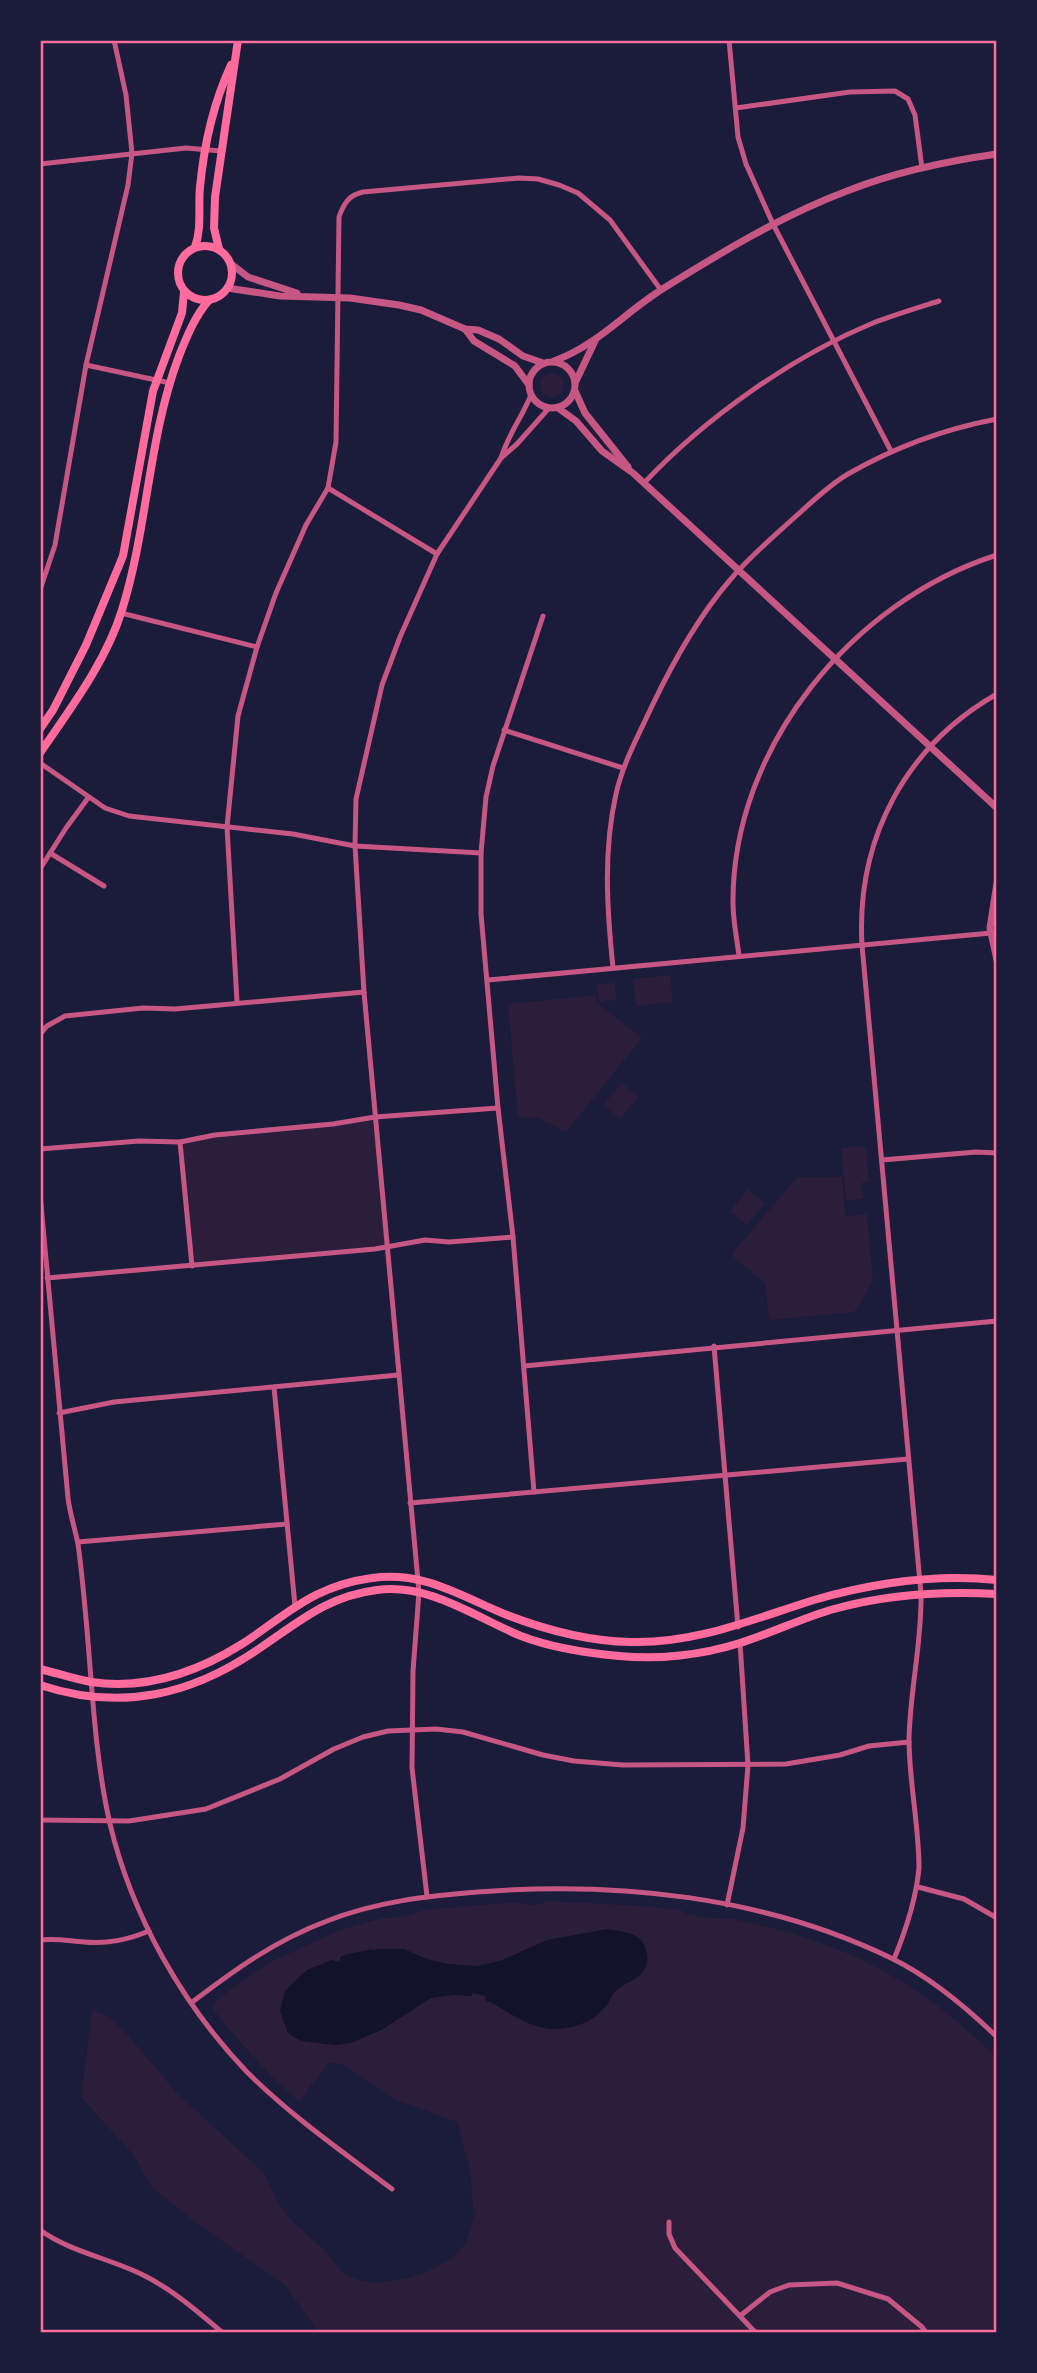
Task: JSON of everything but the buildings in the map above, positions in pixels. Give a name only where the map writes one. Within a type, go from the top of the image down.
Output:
[{"type":"main road","points":[[40,753],[94,669],[121,612],[135,559],[158,430],[170,383],[196,318],[209,300],[222,294],[231,281],[232,264],[219,248],[214,228],[221,151],[238,40]]},
{"type":"main road","points":[[195,247],[199,227],[199,191],[204,150],[219,91],[234,59]]},
{"type":"main road","points":[[40,729],[53,710],[86,645],[123,556],[145,429],[157,379],[182,313],[184,292],[178,269],[185,254],[195,247],[219,248]]},
{"type":"main road","points":[[184,292],[191,298],[209,300]]},
{"type":"main road","points":[[40,1669],[92,1682],[156,1682],[186,1672],[241,1644],[295,1606],[329,1588],[375,1578],[417,1579],[448,1588],[539,1627],[598,1640],[663,1641],[689,1639],[738,1627],[814,1601],[882,1584],[920,1579],[997,1580]]},
{"type":"main road","points":[[40,1685],[60,1692],[93,1697],[118,1698],[170,1692],[224,1671],[317,1609],[337,1599],[381,1589],[419,1592],[456,1605],[524,1637],[590,1653],[652,1657],[707,1651],[740,1643],[832,1610],[891,1597],[921,1594],[997,1594]]},
{"type":"street","points":[[40,590],[55,545],[86,365],[128,185],[132,153],[126,95],[114,40]]},
{"type":"street","points":[[729,40],[741,150],[773,224],[891,452]]},
{"type":"street","points":[[736,108],[850,92],[895,91],[908,99],[915,115],[922,168]]},
{"type":"street","points":[[40,164],[186,148],[221,151]]},
{"type":"street","points":[[227,288],[281,296],[339,297],[399,304],[421,310],[465,329],[478,330],[499,339],[523,356],[543,363],[554,361],[595,341],[661,290],[773,224],[847,190],[922,168],[997,154]]},
{"type":"street","points":[[237,1002],[227,827],[238,716],[257,647],[276,593],[306,525],[328,488],[336,442],[339,217],[348,199],[363,192],[519,178],[538,179],[559,185],[578,193],[596,206],[624,236],[661,290]]},
{"type":"street","points":[[232,264],[248,277],[304,295]]},
{"type":"street","points":[[644,483],[691,439],[789,367],[872,324],[939,301]]},
{"type":"street","points":[[465,329],[474,341],[515,366],[529,385],[531,395],[549,408],[558,408],[569,401],[595,341]]},
{"type":"street","points":[[554,361],[568,367],[576,381]]},
{"type":"street","points":[[529,385],[533,372],[543,363]]},
{"type":"street","points":[[86,365],[170,383]]},
{"type":"street","points":[[575,391],[585,413],[633,473]]},
{"type":"street","points":[[501,458],[506,440],[523,416],[531,395]]},
{"type":"street","points":[[427,1896],[414,1798],[411,1729],[419,1592],[363,992],[355,846],[356,799],[382,685],[437,554],[501,458],[549,408]]},
{"type":"street","points":[[558,408],[576,421],[601,451],[633,473],[997,808]]},
{"type":"street","points":[[613,968],[606,875],[611,819],[623,768],[664,682],[699,622],[739,571],[819,495],[846,475],[925,438],[997,419]]},
{"type":"street","points":[[328,488],[437,554]]},
{"type":"street","points":[[739,957],[733,903],[738,856],[749,806],[767,759],[794,710],[835,659],[905,599],[959,569],[997,555]]},
{"type":"street","points":[[121,612],[257,647]]},
{"type":"street","points":[[534,1492],[513,1237],[498,1108],[481,914],[481,853],[486,797],[504,730],[543,616]]},
{"type":"street","points":[[894,1959],[918,1887],[919,1846],[909,1742],[921,1594],[862,945],[862,899],[876,837],[895,795],[929,747],[960,718],[997,694]]},
{"type":"street","points":[[504,730],[623,768]]},
{"type":"street","points":[[40,763],[104,808],[130,816],[164,822],[293,834],[355,846],[481,853]]},
{"type":"street","points":[[40,869],[88,798]]},
{"type":"street","points":[[50,853],[104,886]]},
{"type":"street","points":[[997,883],[991,909],[990,933],[997,960]]},
{"type":"street","points":[[488,980],[990,933]]},
{"type":"street","points":[[40,1034],[47,1026],[65,1016],[363,992]]},
{"type":"street","points":[[40,1149],[139,1141],[180,1142],[215,1135],[333,1124],[375,1117],[498,1108]]},
{"type":"street","points":[[180,1142],[192,1266]]},
{"type":"street","points":[[882,1160],[976,1152],[997,1153]]},
{"type":"street","points":[[40,1194],[68,1498],[78,1542],[93,1697],[110,1822],[125,1876],[149,1931],[191,2003],[215,2036],[249,2074],[309,2126],[392,2189]]},
{"type":"street","points":[[47,1278],[386,1248],[425,1240],[449,1242],[513,1237]]},
{"type":"street","points":[[524,1366],[997,1321]]},
{"type":"street","points":[[714,1346],[738,1627]]},
{"type":"street","points":[[59,1413],[114,1402],[398,1375]]},
{"type":"street","points":[[274,1387],[295,1606]]},
{"type":"street","points":[[410,1503],[908,1459]]},
{"type":"street","points":[[78,1542],[287,1524]]},
{"type":"street","points":[[727,1905],[743,1828],[748,1765],[740,1643]]},
{"type":"street","points":[[40,1820],[110,1822],[206,1809],[281,1779],[334,1749],[363,1737],[388,1731],[411,1729],[463,1732],[543,1755],[598,1764],[748,1765],[815,1760],[869,1746],[909,1742]]},
{"type":"street","points":[[918,1887],[964,1899],[997,1918]]},
{"type":"street","points":[[191,2003],[243,1964],[281,1941],[358,1911],[427,1896],[507,1890],[621,1891],[681,1896],[816,1927],[894,1959],[971,2012],[997,2037]]},
{"type":"street","points":[[40,1940],[62,1938],[107,1943],[129,1940],[149,1931]]},
{"type":"street","points":[[669,2222],[669,2234],[675,2248],[756,2333]]},
{"type":"street","points":[[40,2230],[66,2245],[141,2274],[173,2292],[223,2333]]},
{"type":"street","points":[[740,2316],[770,2292],[789,2285],[837,2283],[888,2299],[926,2333]]},
{"type":"shaded area","points":[[552,373],[560,377],[564,385],[560,393],[552,397],[544,393],[540,385],[544,377]]},
{"type":"shaded area","points":[[670,975],[673,1002],[636,1006],[633,979]]},
{"type":"shaded area","points":[[615,983],[616,1000],[599,1002],[597,984]]},
{"type":"shaded area","points":[[596,995],[597,1003],[642,1038],[566,1132],[536,1117],[518,1118],[508,1004]]},
{"type":"shaded area","points":[[622,1083],[639,1096],[620,1119],[603,1105]]},
{"type":"shaded area","points":[[375,1117],[386,1248],[192,1266],[180,1142]]},
{"type":"shaded area","points":[[866,1146],[869,1182],[861,1183],[863,1199],[846,1200],[841,1148]]},
{"type":"shaded area","points":[[797,1177],[842,1177],[845,1216],[867,1214],[873,1282],[854,1312],[769,1320],[765,1283],[731,1255]]},
{"type":"shaded area","points":[[748,1189],[765,1203],[747,1225],[730,1211]]},
{"type":"shaded area","points":[[548,1901],[681,1910],[699,1917],[744,1921],[809,1939],[840,1950],[896,1978],[947,2013],[997,2058],[997,2333],[322,2333],[285,2285],[195,2222],[152,2187],[134,2156],[81,2097],[92,2010],[109,2016],[176,2092],[264,2173],[279,2204],[291,2220],[323,2249],[344,2274],[361,2281],[379,2283],[429,2271],[453,2258],[466,2243],[474,2218],[470,2170],[457,2122],[396,2100],[344,2065],[329,2062],[299,2102],[254,2057],[212,2008],[219,1998],[270,1962],[340,1930],[424,1910],[517,1902],[532,1905]]},
{"type":"shaded area","points":[[607,1929],[639,1938],[646,1948],[647,1965],[639,1976],[616,1991],[601,2012],[576,2026],[554,2029],[535,2026],[485,2000],[485,1996],[473,1993],[471,1996],[431,1998],[381,2030],[351,2043],[335,2045],[301,2041],[288,2033],[280,2011],[285,1991],[307,1970],[332,1960],[339,1962],[341,1956],[372,1949],[404,1949],[448,1964],[476,1966],[500,1961],[547,1940]]}]
